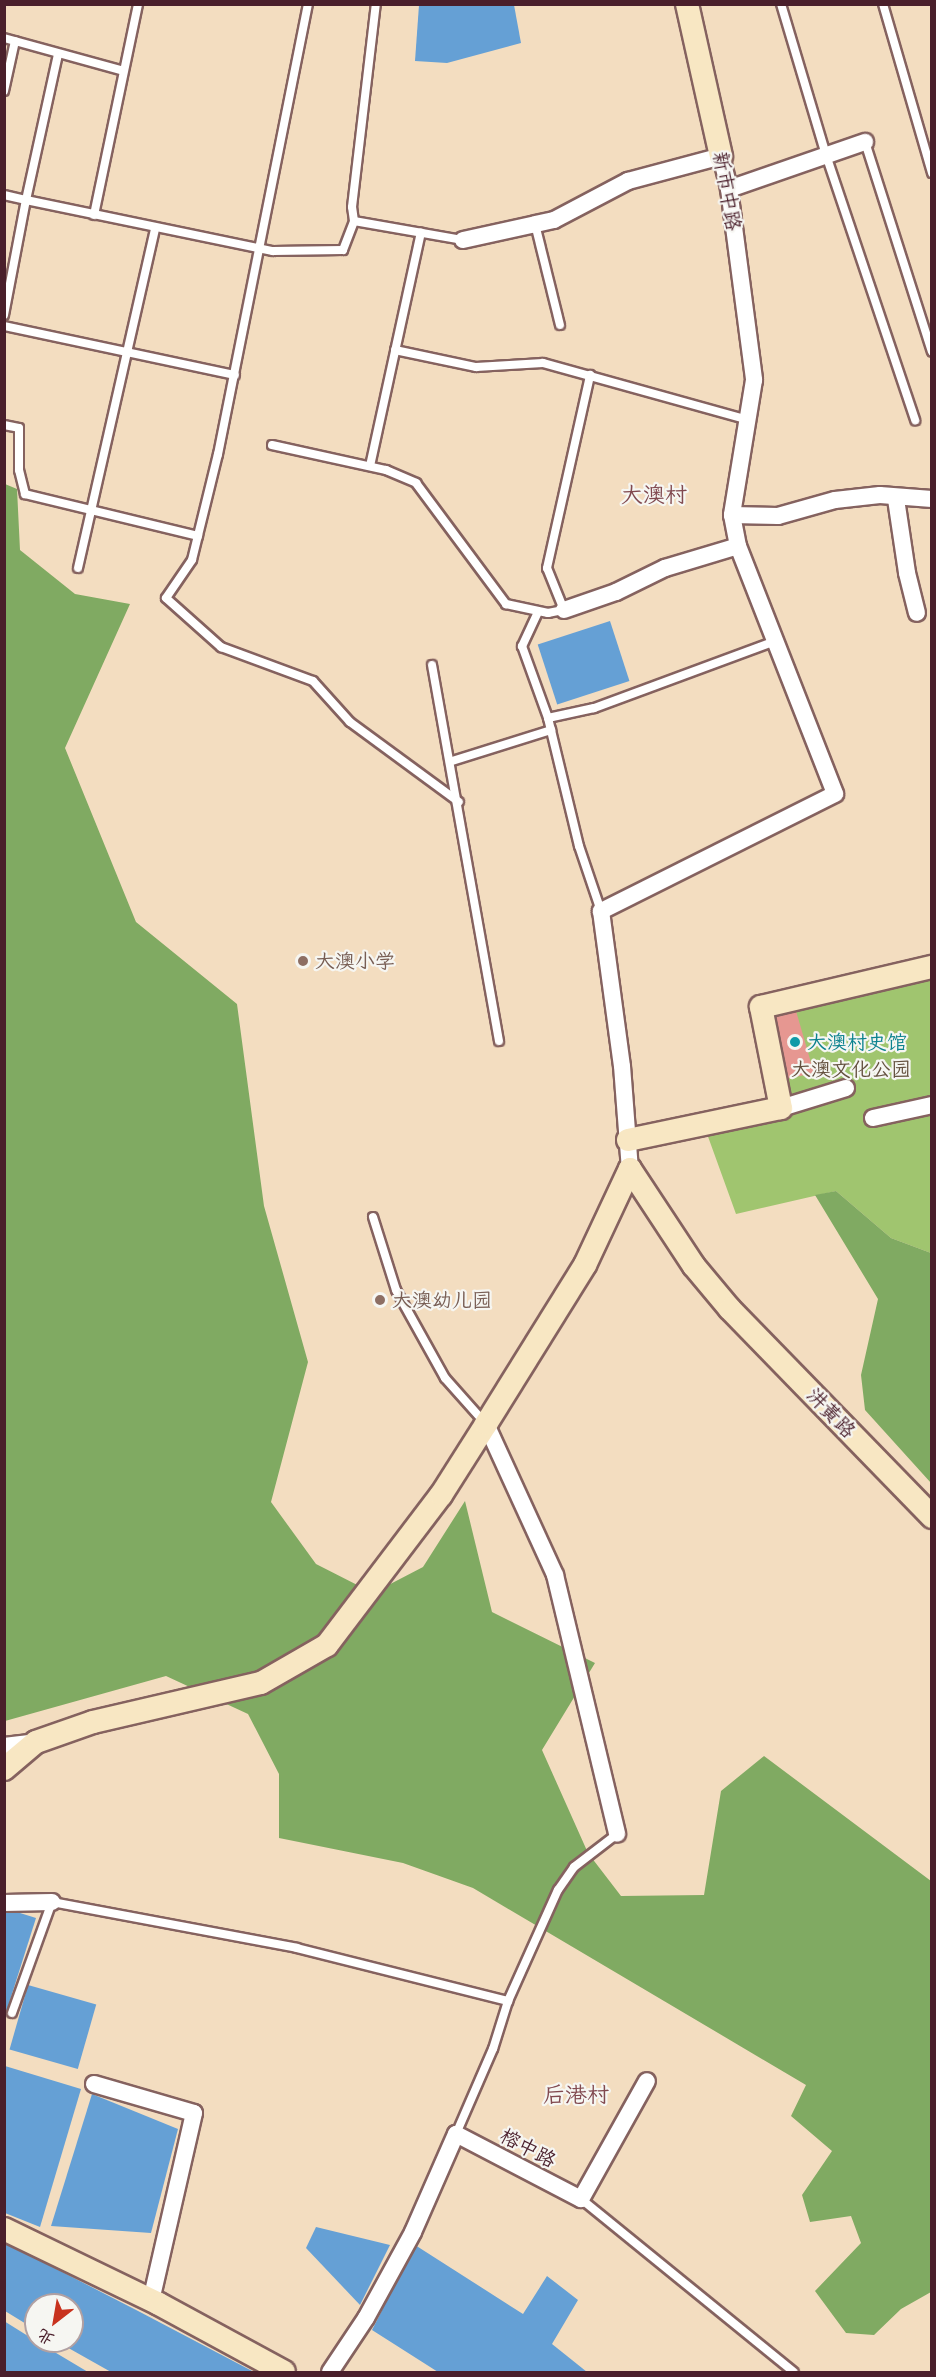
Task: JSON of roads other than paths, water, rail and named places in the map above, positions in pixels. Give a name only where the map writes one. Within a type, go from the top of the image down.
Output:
[{"type":"main road","name":"新市中路","points":[[687,4],[721,156]]},
{"type":"main road","points":[[628,1140],[781,1108],[761,1007],[932,967]]},
{"type":"main road","points":[[4,1769],[36,1742],[93,1722],[261,1683],[327,1645],[441,1495],[585,1265],[630,1169]]},
{"type":"main road","name":"汫黄路","points":[[630,1169],[694,1266],[730,1309],[932,1517]]},
{"type":"main road","points":[[4,2229],[151,2300],[284,2373]]},
{"type":"street","points":[[729,189],[865,142]]},
{"type":"street","name":"新市中路","points":[[721,156],[729,189],[754,380],[732,515]]},
{"type":"street","points":[[463,240],[554,220],[628,181],[721,156]]},
{"type":"street","points":[[630,1169],[622,1066],[601,911],[835,794],[738,546],[732,515],[778,516],[835,500],[880,495],[896,499],[932,499]]},
{"type":"street","points":[[896,499],[907,573],[918,613]]},
{"type":"street","points":[[564,610],[616,592],[665,568],[738,546]]},
{"type":"street","points":[[781,1108],[846,1088]]},
{"type":"street","points":[[873,1118],[932,1105]]},
{"type":"street","points":[[486,1424],[555,1575],[618,1834]]},
{"type":"street","points":[[4,1746],[36,1742]]},
{"type":"street","points":[[4,1903],[52,1902]]},
{"type":"street","points":[[581,2199],[647,2081]]},
{"type":"street","points":[[94,2084],[194,2113],[151,2300]]},
{"type":"street","points":[[330,2373],[366,2318],[413,2232],[456,2134]]},
{"type":"street","name":"榕中路","points":[[456,2134],[581,2199]]},
{"type":"lane","points":[[94,215],[138,4]]},
{"type":"lane","points":[[308,4],[235,375],[198,536],[192,560],[166,598],[220,647],[313,681],[350,722],[459,802]]},
{"type":"lane","points":[[4,195],[261,249],[343,250],[354,221],[352,207],[376,4]]},
{"type":"lane","points":[[781,4],[826,155],[915,420]]},
{"type":"lane","points":[[883,4],[932,173]]},
{"type":"lane","points":[[4,38],[124,71]]},
{"type":"lane","points":[[4,91],[15,41]]},
{"type":"lane","points":[[4,315],[58,54]]},
{"type":"lane","points":[[865,142],[932,352]]},
{"type":"lane","points":[[354,221],[463,240]]},
{"type":"lane","points":[[535,224],[560,325]]},
{"type":"lane","points":[[78,568],[156,228]]},
{"type":"lane","points":[[370,466],[422,233]]},
{"type":"lane","points":[[4,326],[235,375]]},
{"type":"lane","points":[[396,350],[476,368],[543,363],[748,420]]},
{"type":"lane","points":[[272,445],[370,466],[416,483],[506,604],[538,612],[564,610],[547,568],[590,375]]},
{"type":"lane","points":[[4,425],[19,428],[19,470],[25,494],[198,536]]},
{"type":"lane","points":[[538,612],[522,646],[548,718],[579,846],[601,911]]},
{"type":"lane","points":[[548,718],[594,708],[775,641]]},
{"type":"lane","points":[[432,665],[452,761],[500,1041]]},
{"type":"lane","points":[[452,761],[551,730]]},
{"type":"lane","points":[[373,1217],[396,1290],[445,1378],[486,1424]]},
{"type":"lane","points":[[456,2134],[493,2049],[508,2001],[558,1890],[574,1867],[618,1834]]},
{"type":"lane","points":[[12,2013],[52,1902],[297,1948],[508,2001]]},
{"type":"lane","points":[[581,2199],[794,2373]]},
{"type":"water","points":[[419,5],[514,5],[521,43],[447,63],[415,61]]},
{"type":"water","points":[[610,621],[629,681],[557,704],[538,644]]},
{"type":"water","points":[[4,1908],[36,1918],[5,2016]]},
{"type":"water","points":[[28,1985],[96,2005],[78,2069],[10,2049]]},
{"type":"water","points":[[5,2066],[81,2089],[40,2227],[5,2213]]},
{"type":"water","points":[[92,2094],[178,2129],[151,2233],[51,2226]]},
{"type":"water","points":[[316,2227],[390,2245],[360,2305],[306,2248]]},
{"type":"water","points":[[4,2242],[254,2372],[111,2372],[77,2353],[84,2353],[84,2293],[24,2293],[24,2323],[5,2311]]},
{"type":"water","points":[[415,2245],[523,2314],[547,2276],[578,2300],[552,2344],[587,2372],[438,2372],[372,2330]]},
{"type":"water","points":[[4,2321],[24,2334],[24,2353],[56,2353],[88,2372],[5,2372]]},
{"type":"place","name":"大澳小学","points":[[303,961]]},
{"type":"place","name":"大澳村史馆","points":[[795,1042]]},
{"type":"place","name":"大澳幼儿园","points":[[380,1300]]},
{"type":"district","name":"大澳村","points":[[654,496]]},
{"type":"district","name":"后港村","points":[[576,2096]]},
{"type":"park label","name":"大澳文化公园","points":[[851,1069]]}]
